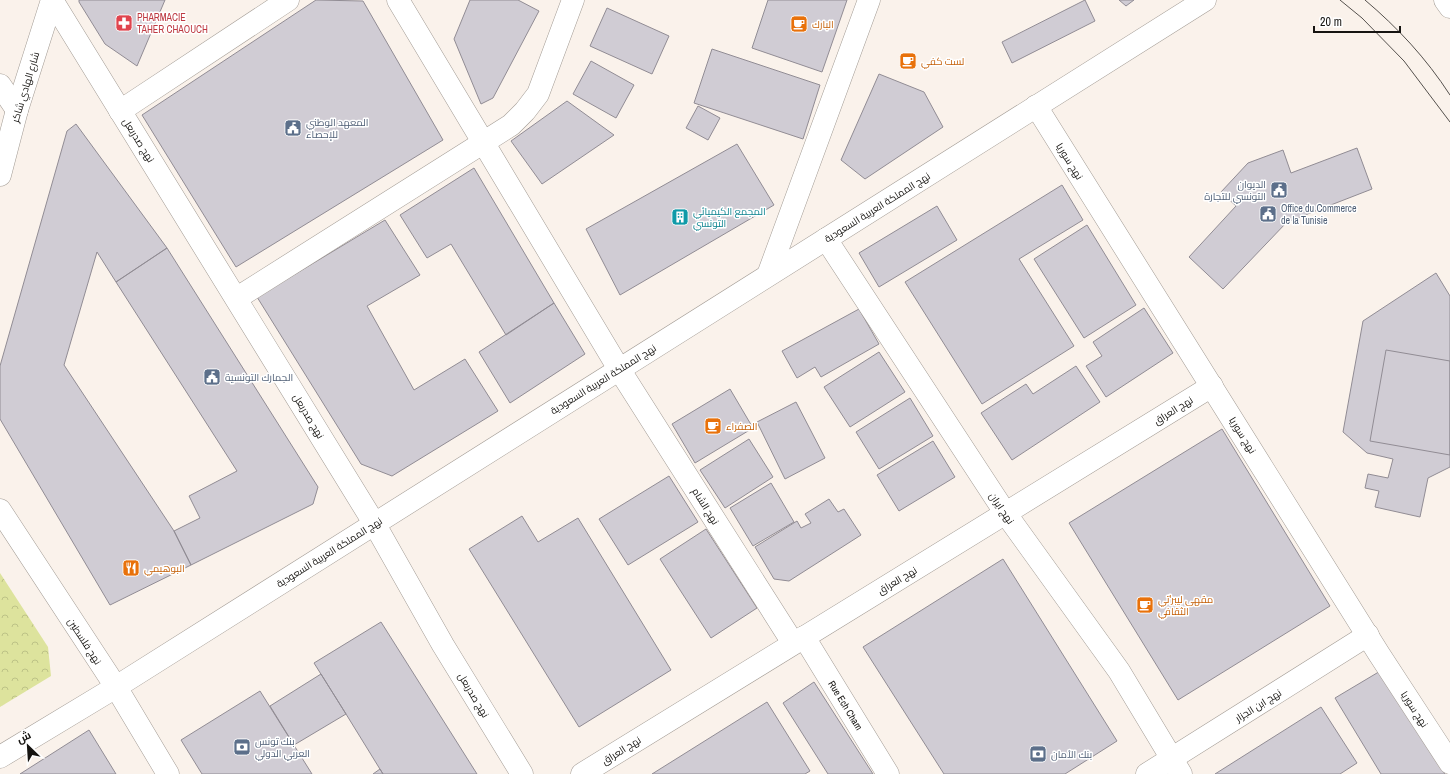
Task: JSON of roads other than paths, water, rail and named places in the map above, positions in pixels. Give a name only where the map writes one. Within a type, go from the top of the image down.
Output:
[{"type":"street","name":"نهج صدربعل","points":[[52,0],[237,298],[374,523],[443,645],[522,774]]},
{"type":"street","name":"شارع الهادي شاكر","points":[[0,175],[17,110],[52,0]]},
{"type":"street","points":[[120,111],[288,0]]},
{"type":"street","name":"نهج الشام","points":[[398,0],[619,369],[799,640]]},
{"type":"street","points":[[237,298],[511,125],[526,111],[538,94],[573,0]]},
{"type":"street","points":[[768,275],[869,0]]},
{"type":"street","name":"نهج المملكة العربية السعودية","points":[[0,757],[116,687],[1205,0]]},
{"type":"street","points":[[1446,0],[1450,7]]},
{"type":"street","points":[[0,85],[17,110]]},
{"type":"street","name":"نهج سوريا","points":[[1036,106],[1450,763]]},
{"type":"street","name":"نهج ايران","points":[[826,239],[1006,514],[1118,671],[1176,766]]},
{"type":"street","name":"نهج العراق","points":[[582,774],[1212,386]]},
{"type":"street","name":"نهج فلسطين","points":[[0,510],[116,687],[168,774]]},
{"type":"street","name":"نهج ابن الجزار","points":[[1147,774],[1176,766],[1368,635]]},
{"type":"street","name":"Rue Ech Cham","points":[[799,640],[888,774]]},
{"type":"tram line","points":[[1340,0],[1362,18],[1404,61],[1450,122]]},
{"type":"tram line","points":[[1365,0],[1389,21],[1411,44],[1441,81],[1450,95]]},
{"type":"place","name":"PHARMACIE TAHER CHAOUCH","points":[[124,23]]},
{"type":"place","name":"البارك","points":[[799,24]]},
{"type":"place","name":"لست كفي","points":[[908,61]]},
{"type":"place","name":"المعهد الوطني للإحصاء","points":[[293,128]]},
{"type":"place","name":"الديوان التونسي للتجارة","points":[[1279,190]]},
{"type":"place","name":"Office du Commerce de la Tunisie","points":[[1268,214]]},
{"type":"place","name":"المجمع الكيميائي التونسي","points":[[680,217]]},
{"type":"place","name":"الجمارك التونسية","points":[[212,377]]},
{"type":"place","name":"الصفراء","points":[[713,426]]},
{"type":"place","name":"البوهيمي","points":[[131,568]]},
{"type":"place","name":"مقهى ليبر'تي الثقافي","points":[[1145,605]]},
{"type":"place","name":"بنك تونس العربي الدولي","points":[[242,747]]},
{"type":"place","name":"بنك الأمان","points":[[1038,754]]}]
